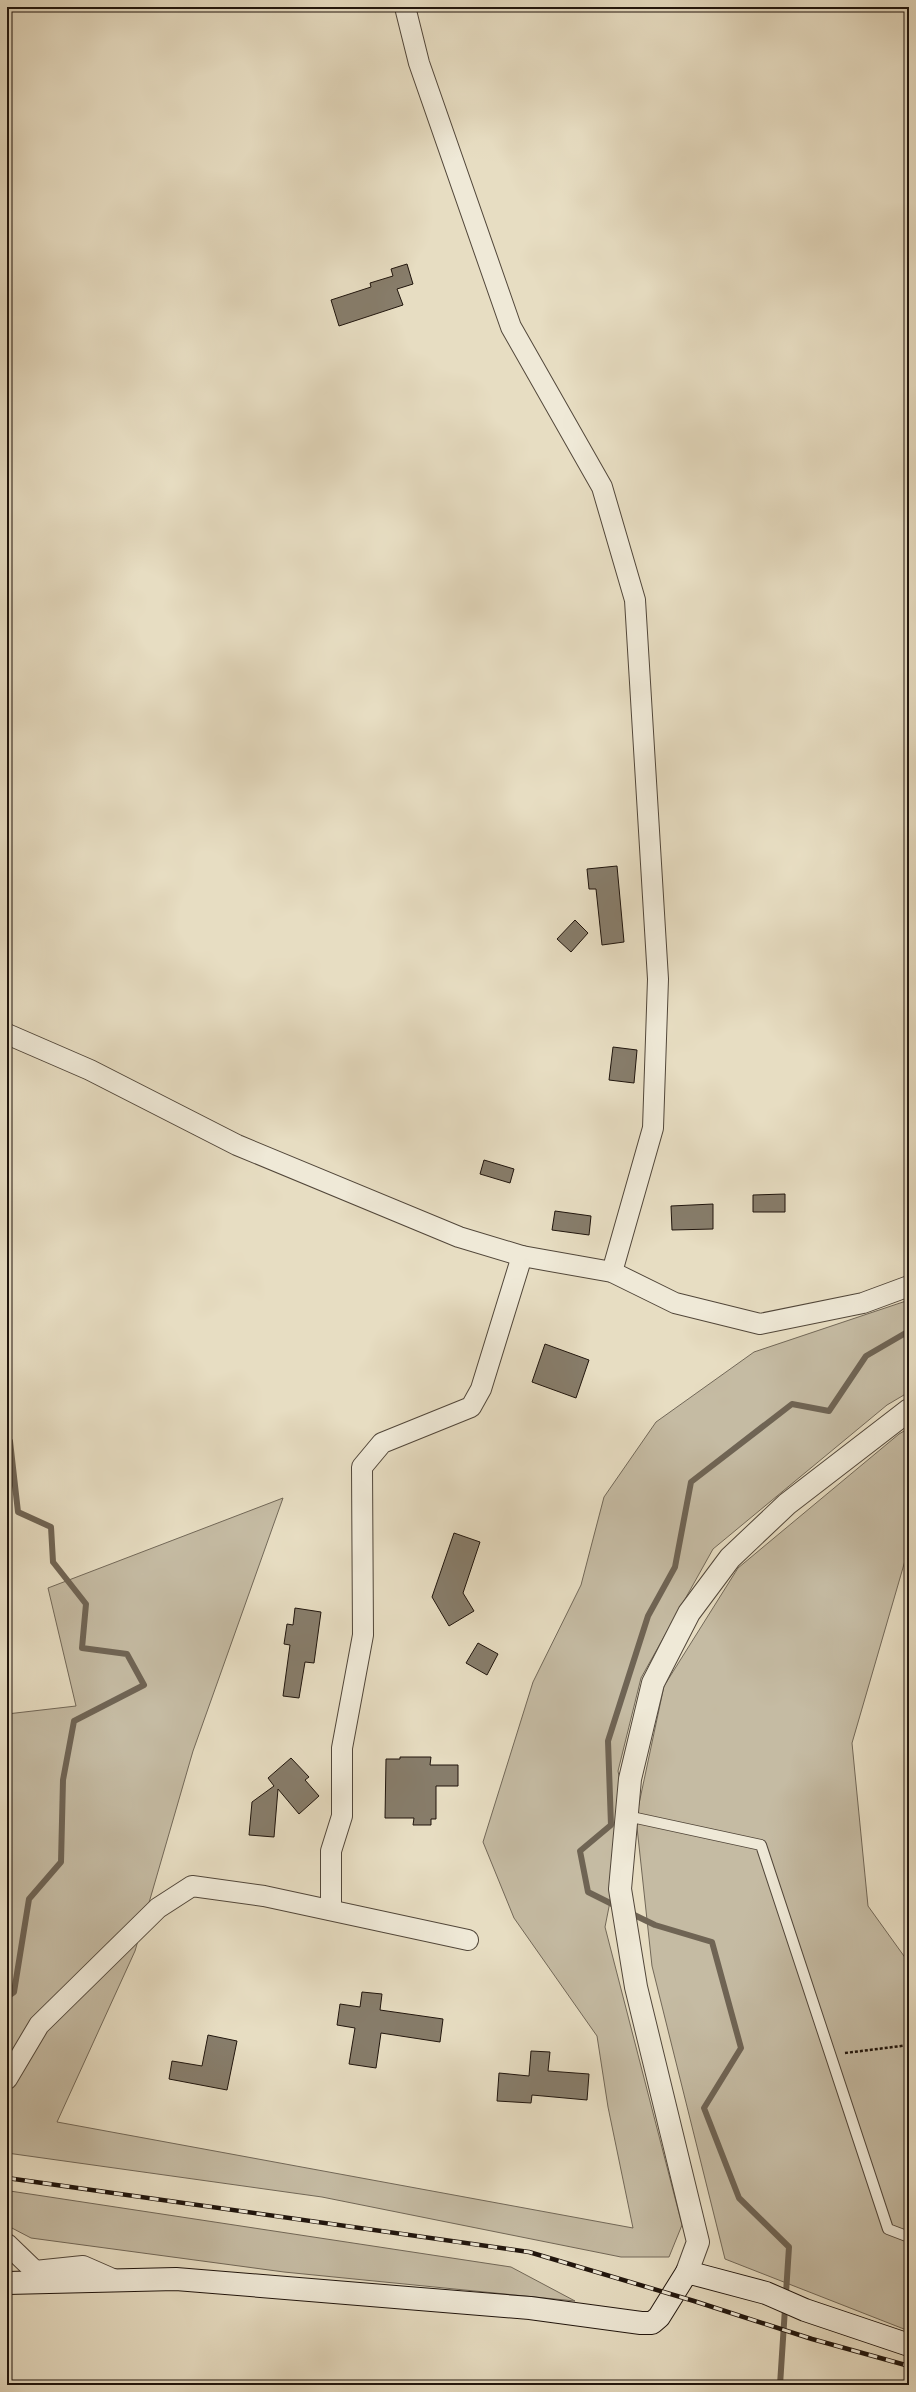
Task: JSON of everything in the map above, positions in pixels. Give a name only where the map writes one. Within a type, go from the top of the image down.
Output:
[{"type":"street","points":[[405,7],[419,63],[511,327],[602,487],[635,600],[658,979],[653,1128],[612,1272]]},
{"type":"street","points":[[7,1034],[90,1070],[237,1145],[459,1237],[522,1256],[612,1272],[675,1303],[760,1324],[863,1303],[909,1286]]},
{"type":"street","points":[[331,1910],[331,1851],[342,1816],[342,1748],[363,1636],[362,1467],[382,1443],[471,1407],[481,1389],[522,1256]]},
{"type":"street","points":[[7,2283],[176,2279],[530,2308],[641,2323],[652,2322],[659,2317],[687,2272],[698,2242],[636,1987],[625,1931],[620,1889],[630,1779],[653,1683],[689,1613],[730,1558],[787,1504],[909,1410]]},
{"type":"street","points":[[7,2079],[39,2026],[158,1908],[192,1886],[264,1896],[468,1940]]},
{"type":"street","points":[[7,2244],[35,2271],[83,2266],[114,2280]]},
{"type":"street","points":[[687,2272],[766,2293],[805,2310],[909,2345]]},
{"type":"lane","points":[[627,1816],[761,1844],[888,2229],[909,2237]]},
{"type":"path","points":[[830,2055],[909,2045]]},
{"type":"shaded area","points":[[909,1300],[909,1392],[887,1405],[713,1549],[641,1678],[618,1771],[627,1816],[605,1927],[682,2225],[669,2257],[621,2257],[322,2197],[7,2153],[7,1714],[76,1706],[48,1588],[283,1498],[193,1751],[135,1951],[57,2122],[633,2228],[608,2107],[597,2036],[514,1918],[483,1842],[533,1682],[581,1585],[604,1497],[656,1422],[754,1352]]},
{"type":"shaded area","points":[[909,1428],[909,1547],[852,1743],[868,1906],[909,1963],[909,2149],[907,2154],[909,2155],[909,2331],[725,2259],[652,1966],[636,1818],[664,1686],[738,1568],[899,1434]]},
{"type":"shaded area","points":[[10,2191],[511,2267],[575,2301],[284,2272],[31,2238],[10,2227]]},
{"type":"building","points":[[407,264],[413,284],[397,289],[403,305],[339,326],[331,300],[371,287],[370,283],[393,276],[391,269]]},
{"type":"building","points":[[617,866],[624,942],[602,945],[596,889],[589,889],[587,869]]},
{"type":"building","points":[[575,920],[588,933],[571,952],[557,939]]},
{"type":"building","points":[[613,1047],[637,1050],[634,1083],[609,1080]]},
{"type":"building","points":[[484,1160],[514,1169],[510,1183],[480,1174]]},
{"type":"building","points":[[785,1194],[785,1212],[753,1212],[753,1195]]},
{"type":"building","points":[[713,1204],[713,1229],[672,1230],[671,1206]]},
{"type":"building","points":[[555,1211],[591,1216],[589,1235],[552,1230]]},
{"type":"building","points":[[545,1344],[589,1360],[576,1398],[532,1382]]},
{"type":"building","points":[[454,1533],[480,1542],[463,1593],[474,1611],[449,1626],[432,1597]]},
{"type":"building","points":[[295,1608],[321,1612],[314,1663],[305,1662],[299,1698],[283,1696],[290,1645],[284,1644],[287,1624],[293,1625]]},
{"type":"building","points":[[478,1643],[498,1654],[487,1675],[466,1663]]},
{"type":"building","points":[[400,1757],[431,1757],[430,1765],[458,1765],[458,1786],[436,1786],[436,1819],[431,1819],[431,1825],[413,1825],[414,1818],[385,1818],[386,1759],[400,1759]]},
{"type":"building","points":[[291,1758],[309,1777],[305,1780],[319,1796],[299,1814],[278,1789],[274,1837],[249,1835],[252,1802],[274,1786],[268,1778]]},
{"type":"building","points":[[362,1992],[382,1994],[380,2010],[443,2019],[440,2042],[381,2033],[376,2068],[349,2064],[355,2028],[337,2025],[340,2004],[360,2007]]},
{"type":"building","points":[[208,2035],[237,2041],[227,2090],[169,2079],[172,2061],[202,2066]]},
{"type":"building","points":[[531,2051],[550,2052],[548,2071],[589,2074],[587,2100],[532,2095],[531,2103],[497,2101],[499,2073],[529,2076]]},
{"type":"waterway","points":[[618,1907],[588,1892],[580,1851],[611,1825],[608,1741],[648,1616],[675,1567],[691,1482],[792,1404],[829,1411],[866,1356],[909,1331]]},
{"type":"waterway","points":[[7,1439],[10,1441],[18,1512],[51,1527],[53,1562],[86,1604],[82,1648],[127,1654],[144,1685],[74,1721],[63,1780],[61,1862],[29,1899],[14,1992],[7,1997]]},
{"type":"waterway","points":[[628,1912],[655,1925],[712,1942],[741,2048],[704,2108],[739,2198],[789,2247],[780,2385]]},
{"type":"railway","points":[[7,2178],[529,2252],[694,2301],[812,2339],[909,2366]]}]
